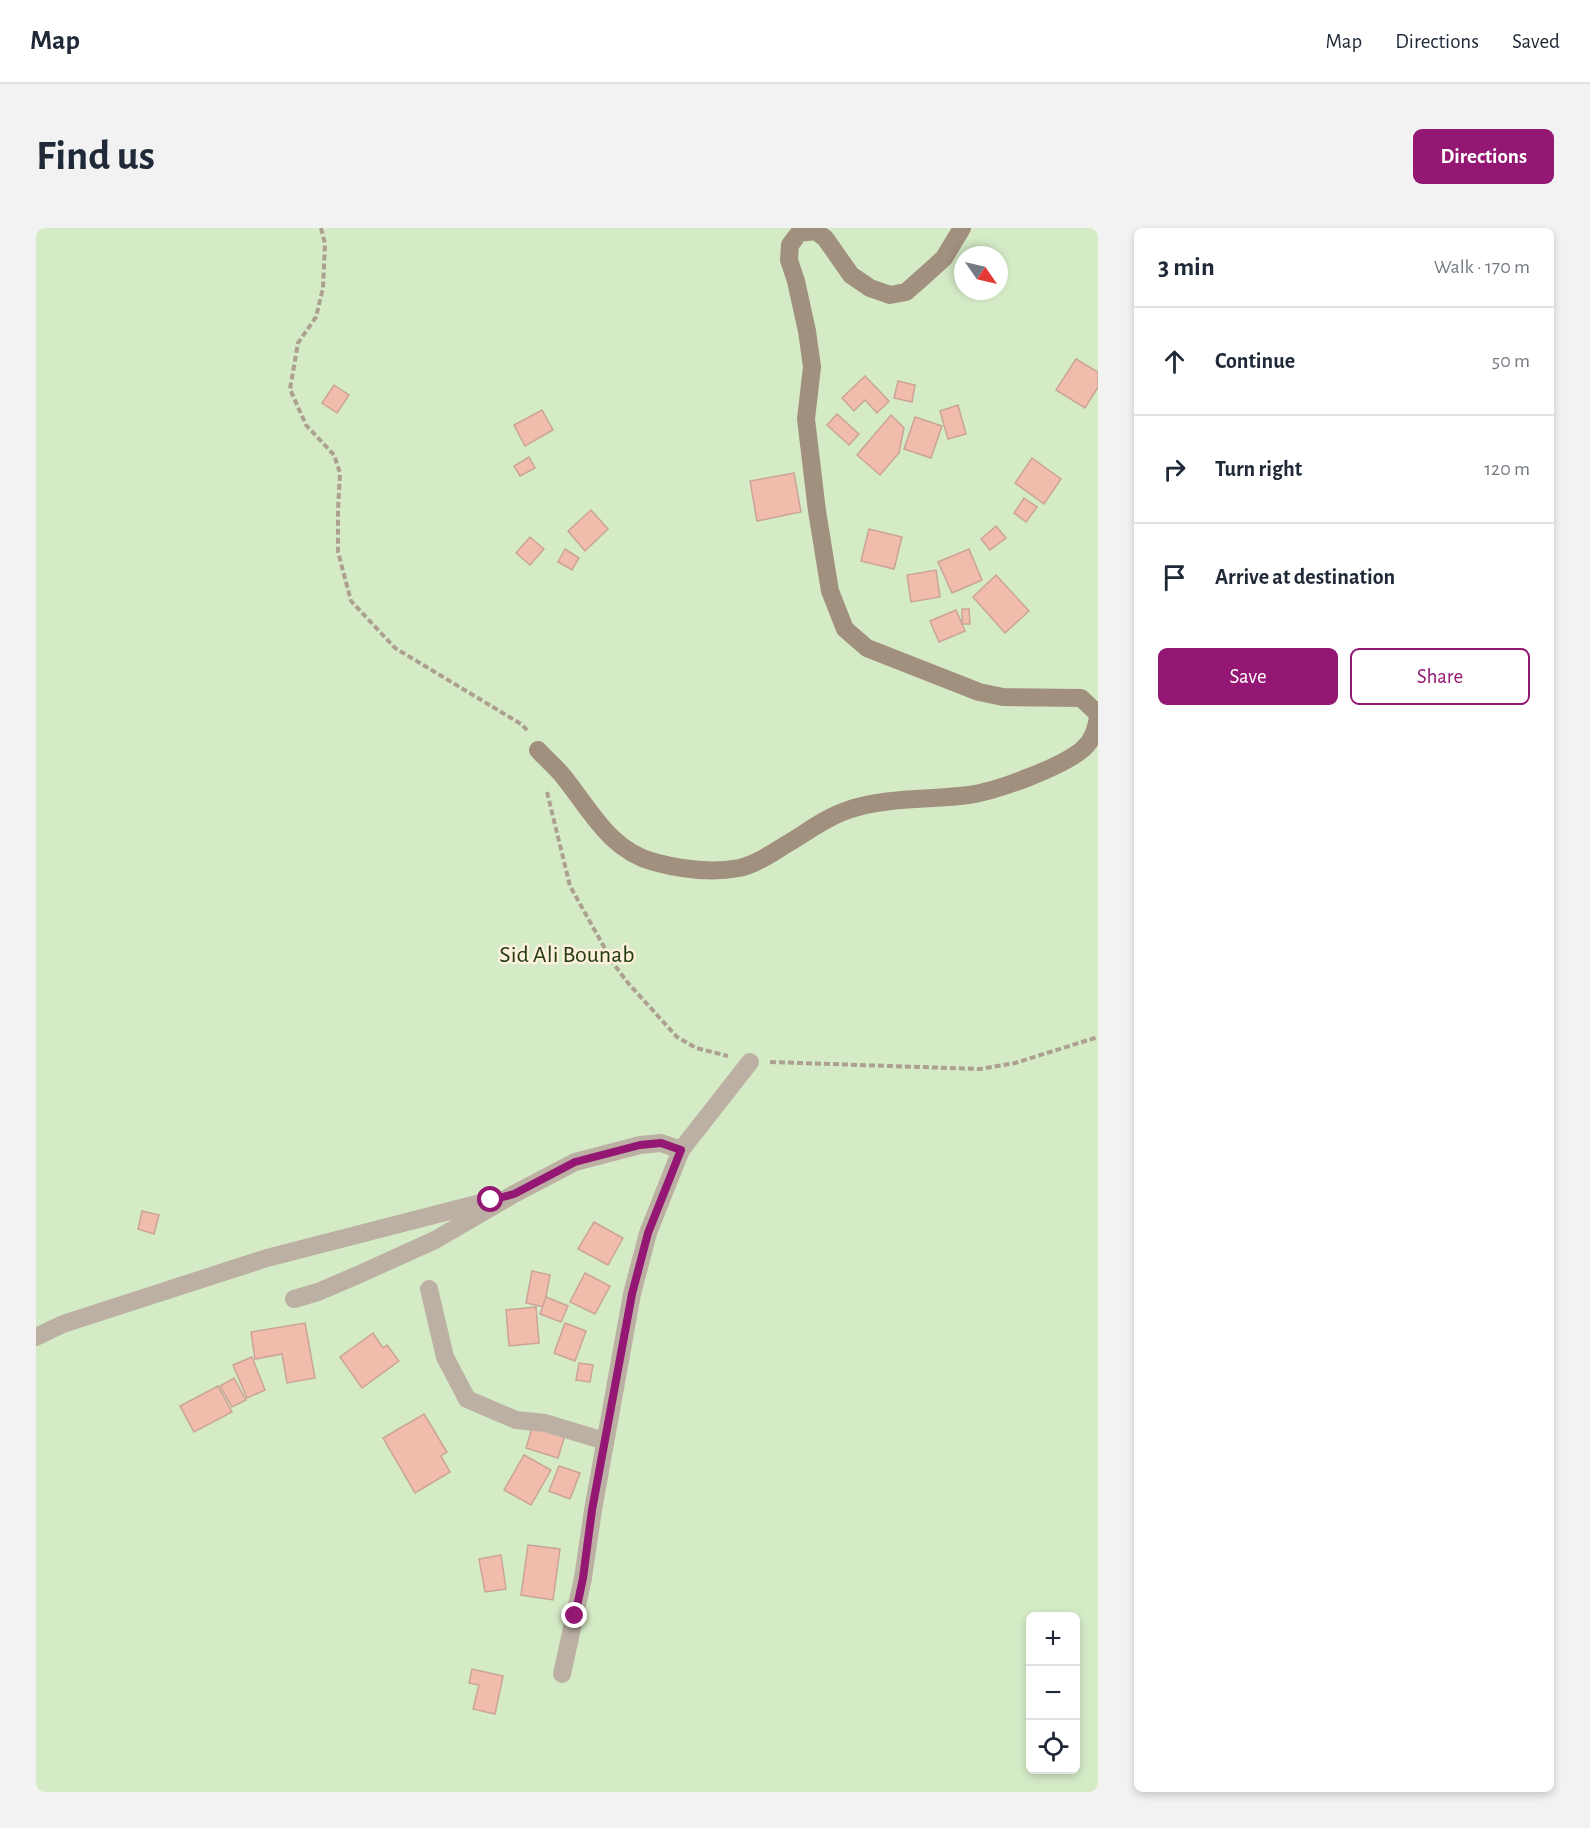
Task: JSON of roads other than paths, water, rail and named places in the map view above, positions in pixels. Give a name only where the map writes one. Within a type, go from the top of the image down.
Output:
[{"type":"street","points":[[538,750],[562,775],[612,839],[624,849],[652,861],[703,869],[741,868],[766,856],[823,821],[849,809],[890,802],[972,794],[1035,774],[1083,749],[1095,732],[1098,715],[1081,698],[1003,697],[979,692],[867,648],[845,629],[830,591],[817,511],[806,419],[812,367],[805,321],[789,260],[790,245],[799,233],[815,231],[825,238],[850,275],[870,288],[890,295],[906,292],[923,278],[944,258],[962,228]]},
{"type":"street","points":[[562,1674],[583,1578],[592,1510],[632,1294],[648,1233],[681,1150],[750,1062]]},
{"type":"street","points":[[294,1299],[360,1275],[435,1240],[575,1162],[640,1145],[661,1143],[681,1150]]},
{"type":"street","points":[[36,1337],[63,1324],[267,1258],[514,1194]]},
{"type":"street","points":[[429,1288],[445,1357],[467,1399],[516,1420],[545,1423],[605,1441]]},
{"type":"park label","name":"Sid Ali Bounab","points":[[567,954]]}]
